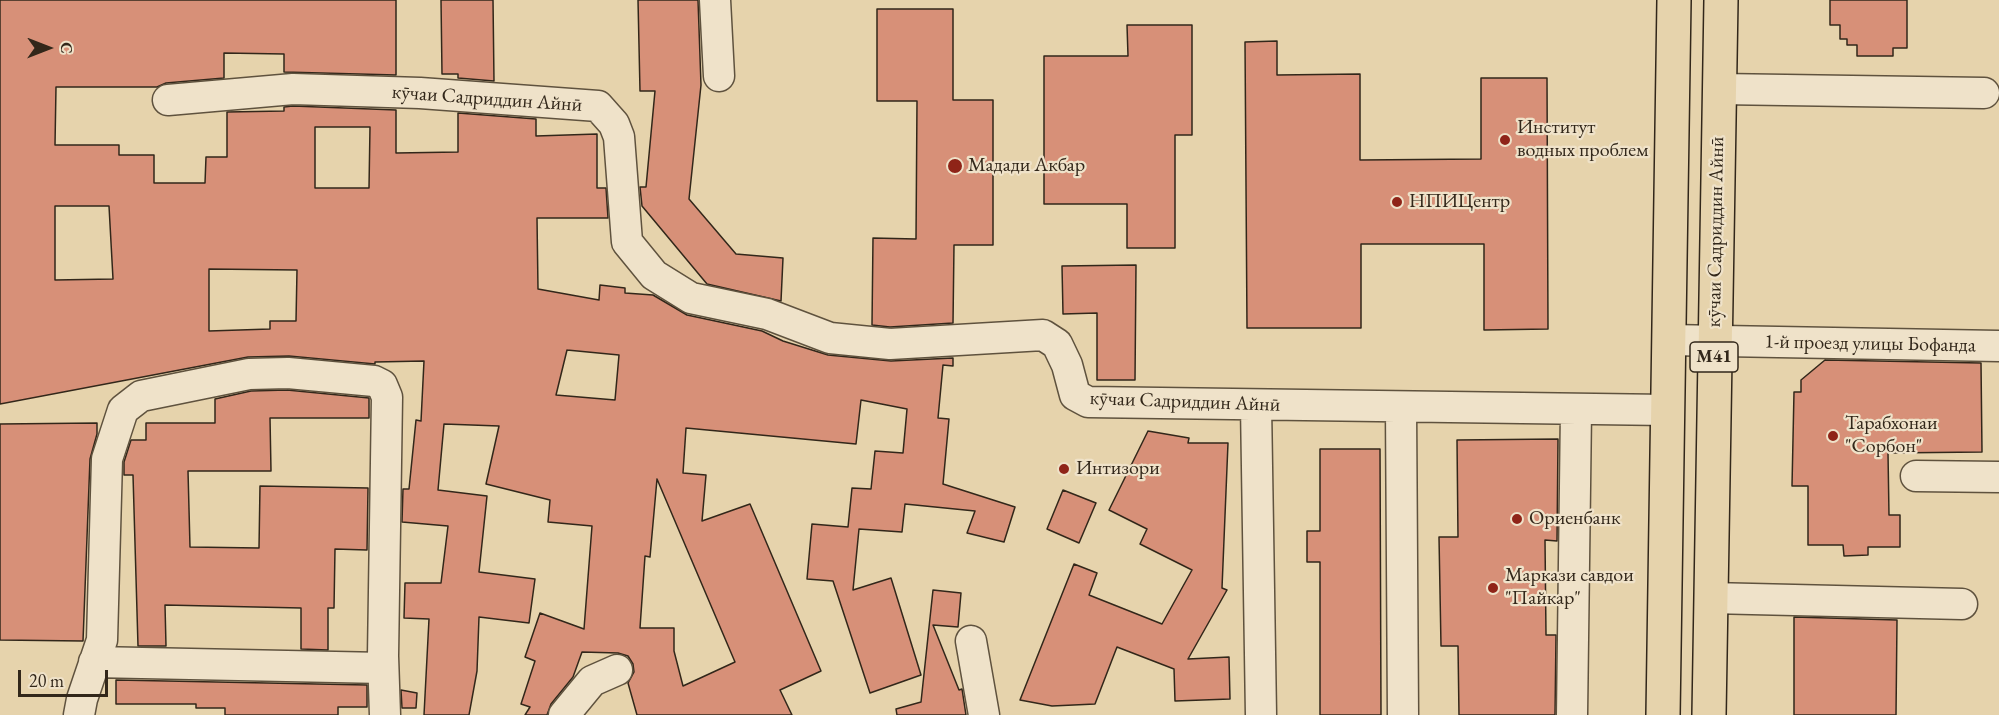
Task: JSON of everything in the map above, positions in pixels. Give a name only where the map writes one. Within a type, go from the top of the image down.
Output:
[{"type":"highway","name":"M41","points":[[1663,715],[1674,0]]},
{"type":"highway","name":"кӯчаи Садриддин Айнӣ","points":[[1709,715],[1721,0]]},
{"type":"street","points":[[715,0],[719,76]]},
{"type":"street","points":[[1719,88],[1984,93]]},
{"type":"street","name":"кӯчаи Садриддин Айнӣ","points":[[168,100],[293,89],[431,93],[598,106],[615,124],[619,137],[627,242],[654,275],[691,298],[767,314],[830,338],[890,344],[1043,335],[1057,344],[1067,365],[1075,395],[1088,402],[1666,410]]},
{"type":"street","name":"1-й проезд улицы Бофанда","points":[[1668,340],[1999,346]]},
{"type":"street","points":[[80,715],[102,640],[107,459],[123,410],[141,396],[249,374],[288,374],[374,381],[382,385],[387,397],[383,668],[385,715]]},
{"type":"street","points":[[1256,405],[1261,715]]},
{"type":"street","points":[[1401,408],[1403,715]]},
{"type":"street","points":[[1572,715],[1576,410]]},
{"type":"street","points":[[1916,476],[1999,477]]},
{"type":"street","points":[[1710,598],[1962,604]]},
{"type":"street","points":[[971,641],[984,715]]},
{"type":"street","points":[[94,662],[383,668]]},
{"type":"street","points":[[564,715],[592,681],[618,670]]},
{"type":"building","points":[[0,0],[396,0],[396,75],[284,72],[284,54],[224,53],[224,78],[166,83],[157,87],[56,87],[55,145],[119,145],[119,155],[154,155],[154,183],[205,183],[206,157],[227,157],[227,112],[284,111],[284,107],[293,106],[396,110],[396,153],[458,152],[458,113],[536,119],[536,136],[597,134],[597,188],[606,188],[608,218],[537,218],[538,289],[599,300],[600,285],[625,288],[625,293],[653,295],[687,315],[762,331],[783,341],[828,355],[891,361],[953,358],[953,366],[943,365],[938,418],[949,419],[943,484],[1015,507],[1004,542],[967,533],[975,511],[905,504],[902,532],[859,529],[853,590],[891,578],[921,675],[870,693],[833,581],[807,579],[812,524],[848,527],[852,488],[871,489],[875,451],[903,453],[907,409],[861,400],[856,444],[686,428],[683,473],[706,475],[702,521],[750,504],[821,671],[780,690],[792,715],[637,715],[628,683],[634,672],[633,664],[628,656],[618,653],[582,652],[573,677],[551,704],[547,715],[525,715],[530,707],[521,704],[535,661],[525,657],[540,613],[584,629],[592,526],[548,522],[550,500],[486,484],[499,426],[444,424],[438,490],[487,496],[479,572],[535,579],[529,623],[479,617],[477,671],[469,715],[424,715],[429,619],[404,618],[405,583],[441,583],[448,526],[402,522],[403,489],[409,489],[416,420],[421,421],[424,361],[375,362],[375,364],[289,356],[248,357],[0,404]],"holes":[[[315,127],[370,127],[369,188],[315,188]],[[55,206],[109,206],[113,279],[55,280]],[[209,269],[297,270],[296,321],[270,321],[270,329],[209,331]],[[567,350],[619,355],[615,400],[556,395]],[[657,479],[735,662],[683,686],[674,651],[674,628],[640,628],[645,556],[650,557]]]},
{"type":"building","points":[[441,0],[493,0],[494,81],[458,78],[458,74],[442,74]]},
{"type":"building","points":[[638,0],[698,0],[701,85],[689,199],[736,254],[783,258],[781,301],[707,284],[642,206],[640,187],[646,187],[655,91],[640,91]]},
{"type":"building","points":[[1830,0],[1907,0],[1907,48],[1893,48],[1893,56],[1857,56],[1857,45],[1847,45],[1847,39],[1840,39],[1840,25],[1830,25]]},
{"type":"building","points":[[877,9],[953,9],[953,100],[993,100],[993,245],[954,245],[953,323],[890,327],[872,325],[873,238],[916,239],[917,101],[877,101]]},
{"type":"building","points":[[1127,25],[1192,25],[1192,135],[1175,135],[1175,248],[1127,248],[1127,204],[1044,204],[1044,56],[1128,56]]},
{"type":"building","name":"НПИЦентр","points":[[1277,41],[1277,75],[1360,74],[1360,160],[1481,159],[1481,78],[1547,78],[1548,329],[1484,330],[1484,244],[1361,244],[1361,328],[1247,328],[1245,42]]},
{"type":"building","points":[[1136,265],[1135,380],[1097,380],[1097,313],[1063,314],[1062,266]]},
{"type":"building","points":[[1825,360],[1981,363],[1982,452],[1888,453],[1889,515],[1900,515],[1900,547],[1868,547],[1868,555],[1844,556],[1843,545],[1808,545],[1808,486],[1792,486],[1794,392],[1801,392],[1801,380]]},
{"type":"building","points":[[287,390],[369,398],[369,418],[270,418],[271,471],[188,471],[190,547],[259,548],[260,486],[368,488],[367,550],[335,549],[334,608],[328,608],[328,650],[301,649],[301,608],[165,605],[166,646],[138,646],[133,475],[124,475],[124,462],[131,440],[146,440],[146,423],[215,423],[215,399],[251,391]]},
{"type":"building","points":[[97,423],[97,434],[90,459],[83,641],[0,640],[0,424]]},
{"type":"building","points":[[1148,431],[1189,438],[1188,443],[1228,443],[1222,588],[1227,590],[1188,659],[1229,657],[1230,699],[1175,701],[1174,669],[1117,647],[1095,704],[1052,706],[1020,700],[1074,564],[1097,573],[1089,595],[1162,624],[1192,570],[1140,544],[1147,529],[1109,510]]},
{"type":"building","name":"Маркази савдои \"Пайкар\"","points":[[1558,439],[1557,541],[1545,540],[1546,635],[1556,635],[1555,715],[1459,715],[1458,646],[1441,646],[1439,537],[1458,537],[1457,440]]},
{"type":"building","points":[[1320,449],[1380,449],[1381,715],[1320,715],[1320,562],[1307,562],[1307,531],[1320,531]]},
{"type":"building","points":[[1063,490],[1096,503],[1079,543],[1047,529]]},
{"type":"building","points":[[933,590],[961,593],[958,627],[933,625],[959,690],[962,689],[966,715],[897,715],[896,709],[921,702]]},
{"type":"building","points":[[1794,617],[1897,620],[1896,715],[1794,715]]},
{"type":"building","points":[[116,680],[367,685],[367,707],[338,707],[338,715],[225,715],[225,708],[196,708],[196,704],[116,704]]},
{"type":"building","points":[[401,690],[417,693],[416,708],[402,708]]},
{"type":"place","name":"Институт водных проблем","points":[[1505,140]]},
{"type":"place","name":"Мадади Акбар","points":[[955,166]]},
{"type":"place","name":"НПИЦентр","points":[[1397,202]]},
{"type":"place","name":"Тарабхонаи \"Сорбон\"","points":[[1833,436]]},
{"type":"place","name":"Интизори","points":[[1064,469]]},
{"type":"place","name":"Ориенбанк","points":[[1517,519]]},
{"type":"place","name":"Маркази савдои \"Пайкар\"","points":[[1493,588]]}]
